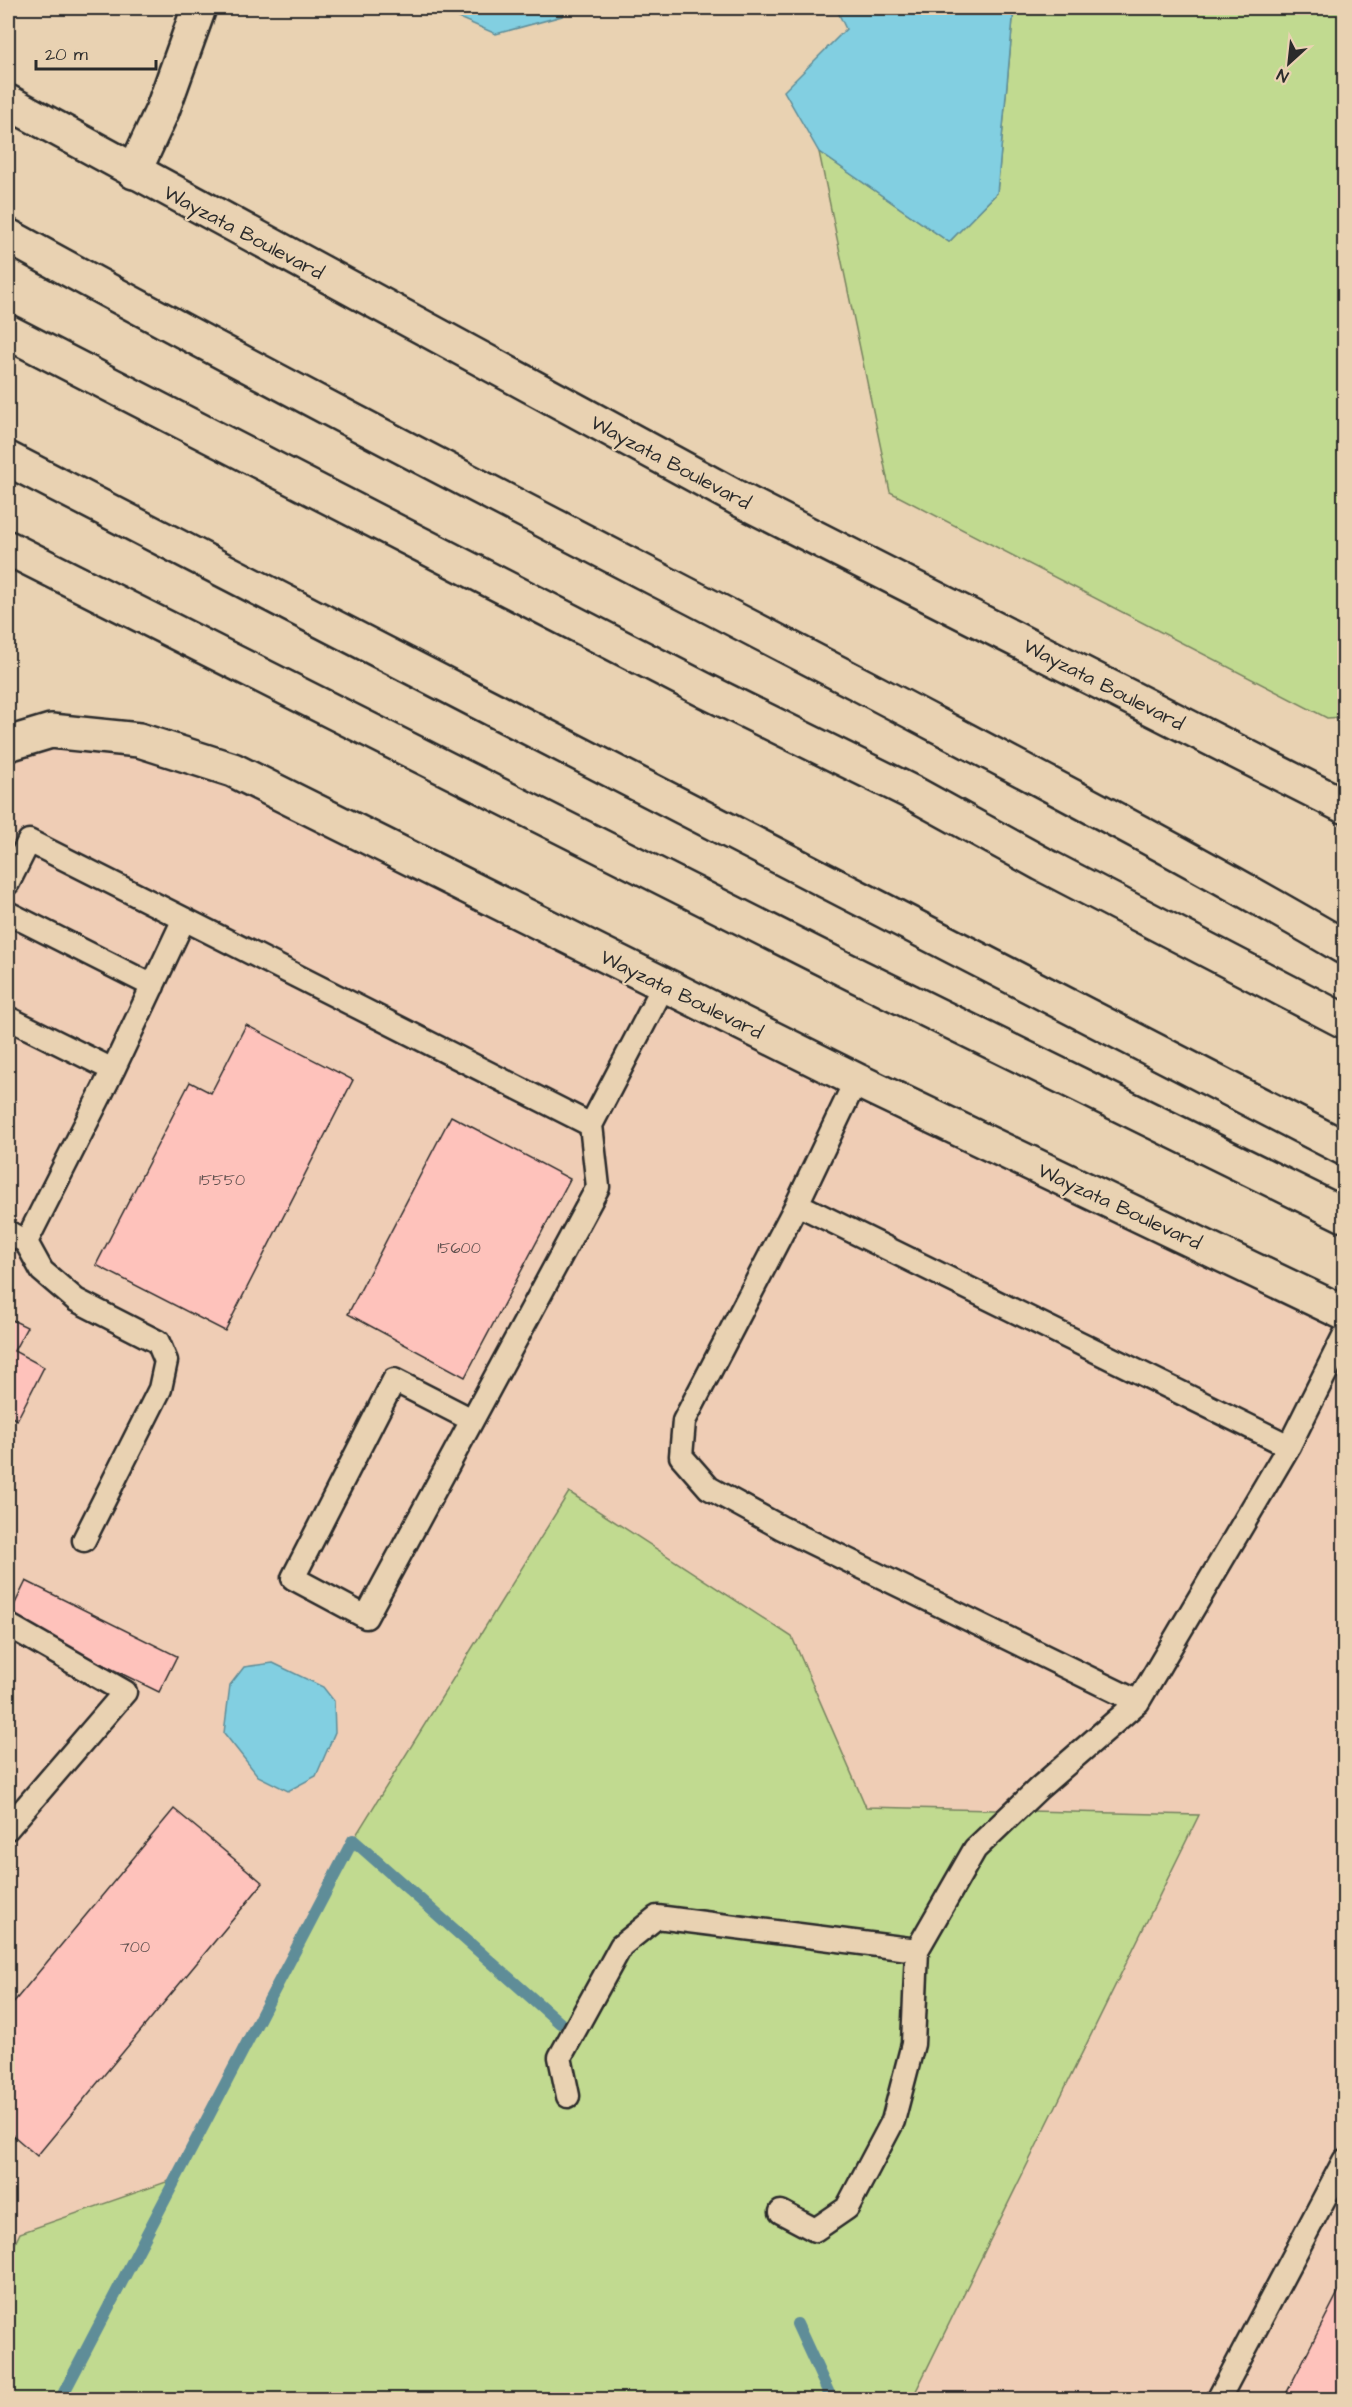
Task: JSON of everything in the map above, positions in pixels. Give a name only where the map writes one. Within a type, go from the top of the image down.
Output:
[{"type":"main road","points":[[134,172],[162,111],[193,12]]},
{"type":"main road","name":"Wayzata Boulevard","points":[[8,102],[741,500],[1344,806]]},
{"type":"main road","points":[[8,236],[366,430],[643,571],[1148,837],[1344,947]]},
{"type":"main road","points":[[8,332],[706,691],[913,793],[1042,864],[1344,1021]]},
{"type":"main road","points":[[8,459],[1344,1148]]},
{"type":"main road","points":[[8,548],[858,976],[1344,1215]]},
{"type":"main road","name":"Wayzata Boulevard","points":[[8,744],[51,731],[139,740],[233,770],[856,1080],[1344,1312]]},
{"type":"lane","points":[[8,883],[29,841],[591,1125]]},
{"type":"lane","points":[[8,914],[153,986]]},
{"type":"lane","points":[[84,1540],[160,1389],[166,1361],[158,1342],[76,1300],[42,1271],[17,1237],[113,1070],[184,919]]},
{"type":"lane","points":[[472,1420],[394,1380],[293,1578],[366,1617],[598,1187],[591,1125],[664,985]]},
{"type":"lane","points":[[8,1018],[113,1070]]},
{"type":"lane","points":[[856,1080],[797,1204],[684,1420],[681,1456],[709,1488],[782,1528],[1138,1702]]},
{"type":"lane","points":[[797,1204],[1289,1446]]},
{"type":"lane","points":[[781,2212],[815,2230],[847,2208],[893,2121],[913,2044],[917,1950],[975,1849],[1039,1788],[1138,1702],[1289,1446],[1344,1336]]},
{"type":"lane","points":[[8,1625],[125,1692],[8,1827]]},
{"type":"lane","points":[[568,2096],[560,2057],[621,1946],[657,1917],[917,1950]]},
{"type":"lane","points":[[1218,2400],[1344,2161]]},
{"type":"shaded area","points":[[139,740],[1344,1313],[1344,2399],[912,2399],[1199,1815],[866,1807],[792,1637],[353,1840],[175,2179],[20,2233],[8,2258],[8,744]]},
{"type":"green space","points":[[1014,8],[1344,8],[1344,717],[1327,718],[890,492],[819,152],[949,242],[997,193]]},
{"type":"green space","points":[[569,1492],[792,1637],[866,1807],[1199,1815],[912,2399],[8,2399],[8,2258],[20,2233],[175,2179],[353,1840]]},
{"type":"water","points":[[436,8],[567,8],[562,16],[496,34]]},
{"type":"water","points":[[836,8],[1014,8],[997,193],[949,242],[819,152],[784,91],[846,29]]},
{"type":"water","points":[[273,1663],[323,1687],[334,1701],[335,1732],[316,1776],[288,1791],[258,1776],[224,1733],[230,1685],[244,1667]]},
{"type":"building","points":[[246,1025],[353,1080],[225,1331],[96,1265],[190,1082],[211,1093]]},
{"type":"building","points":[[451,1116],[570,1179],[465,1377],[348,1314]]},
{"type":"building","points":[[8,1318],[27,1327],[14,1351],[44,1367],[17,1420],[8,1415]]},
{"type":"building","points":[[26,1581],[177,1656],[159,1692],[8,1618]]},
{"type":"building","points":[[174,1809],[263,1883],[37,2156],[8,2131],[8,2009]]},
{"type":"building","points":[[1344,2281],[1344,2400],[1283,2400]]},
{"type":"waterway","points":[[60,2400],[353,1840],[560,2023]]},
{"type":"waterway","points":[[797,2324],[832,2400]]}]
